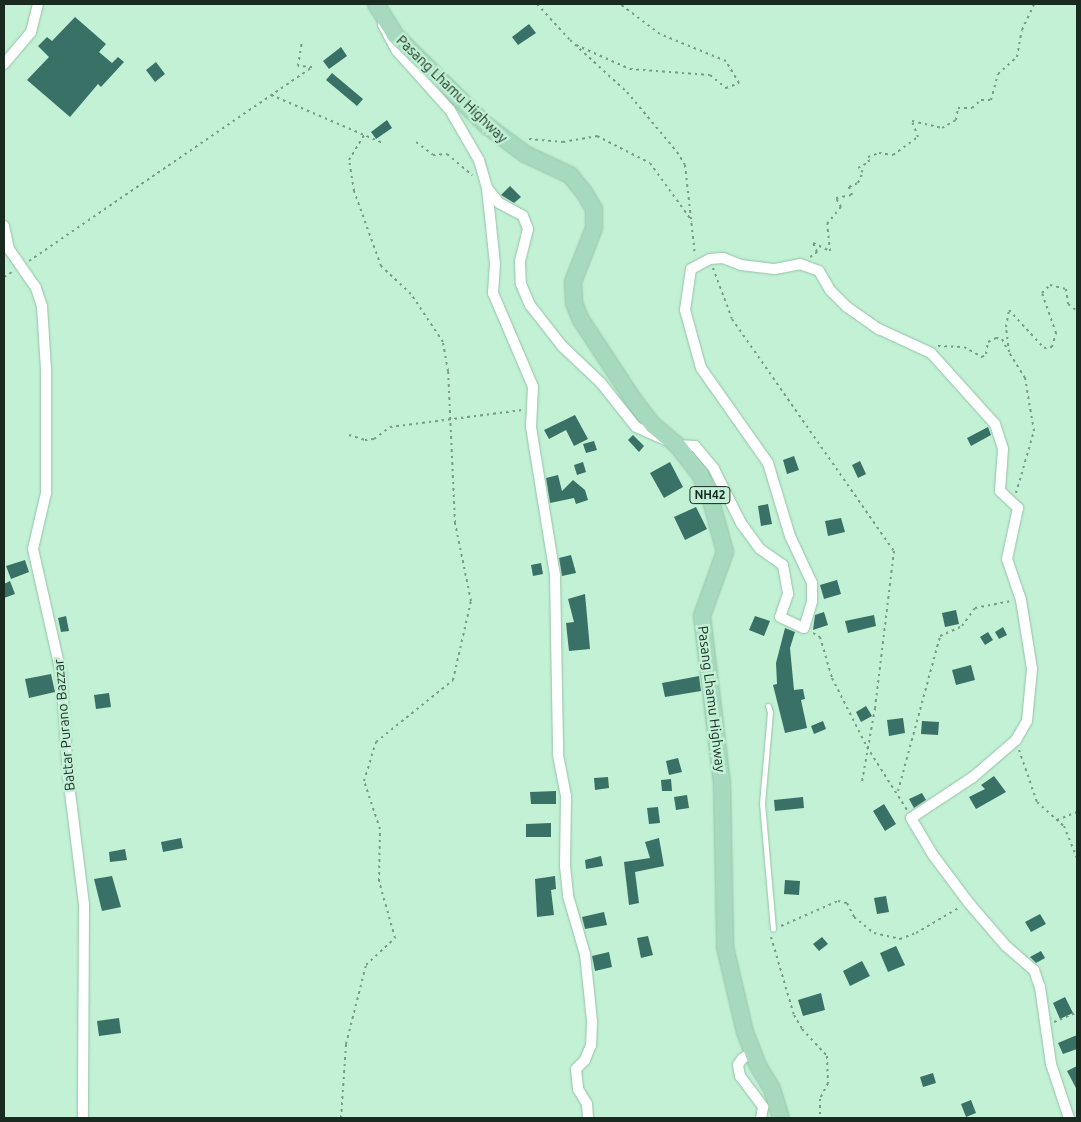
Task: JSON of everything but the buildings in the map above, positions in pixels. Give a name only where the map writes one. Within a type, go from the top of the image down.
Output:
[{"type":"main road","name":"Pasang Lhamu Highway","points":[[378,8],[395,35],[508,143],[570,175],[594,209],[594,228],[573,282],[574,303],[592,340],[635,402],[653,425],[677,444],[700,474],[710,497],[725,552],[702,616],[722,784],[725,947],[734,992],[752,1052],[772,1088],[781,1118]]},
{"type":"street","points":[[4,64],[31,32],[38,4]]},
{"type":"street","points":[[378,8],[388,39],[450,110],[479,160],[487,188],[495,264],[493,293],[533,387],[530,408],[549,552],[555,575],[558,755],[566,796],[565,866],[568,896],[585,954],[592,1021],[591,1045],[585,1060],[576,1069],[578,1089],[587,1104],[588,1118]]},
{"type":"street","points":[[487,188],[499,203],[522,216],[528,229],[520,261],[521,284],[530,305],[562,346],[601,384],[636,427],[677,444],[694,446],[714,469],[741,523],[760,550],[783,565],[788,594],[780,617],[804,628],[812,601],[812,583],[790,536],[768,463],[700,368],[691,340],[685,310],[691,269],[710,259],[775,269],[800,264],[819,271],[830,290],[847,307],[879,328],[931,353],[995,424],[1003,449],[1000,491],[1014,502],[1018,508],[1006,558],[1021,600],[1032,669],[1027,721],[1016,740],[973,777],[911,818],[933,855],[968,902],[1006,946],[1034,970],[1040,987],[1051,1064],[1069,1118]]},
{"type":"street","name":"Battar Purano Bazzar","points":[[4,226],[9,249],[36,288],[42,306],[46,360],[46,493],[32,549],[61,672],[68,776],[84,905],[83,1118]]},
{"type":"street","points":[[752,1052],[738,1065],[740,1076],[763,1107],[761,1118]]},
{"type":"lane","points":[[768,706],[770,712],[762,803],[773,929]]},
{"type":"path","points":[[537,4],[574,44],[627,92],[677,152],[685,165],[686,193],[693,223],[696,249],[691,269]]},
{"type":"path","points":[[574,44],[630,69],[710,75],[726,88],[739,83],[726,61],[660,34],[620,4]]},
{"type":"path","points":[[800,264],[817,252],[813,243],[830,251],[827,224],[841,208],[836,198],[852,194],[849,187],[858,183],[863,172],[858,168],[869,162],[868,157],[879,153],[893,155],[918,138],[912,121],[942,128],[956,120],[958,108],[972,108],[981,100],[992,100],[998,74],[1017,57],[1022,30],[1034,4]]},
{"type":"path","points":[[4,277],[312,68],[298,66],[302,42]]},
{"type":"path","points":[[271,95],[383,144]]},
{"type":"path","points":[[342,1118],[346,1044],[366,965],[395,938],[379,881],[380,828],[364,782],[376,742],[453,680],[471,601],[455,523],[450,417],[443,342],[410,294],[381,266],[354,191],[349,160],[364,135]]},
{"type":"path","points":[[508,143],[523,139],[563,142],[597,136],[650,163],[693,223]]},
{"type":"path","points":[[416,142],[433,155],[447,154],[487,188]]},
{"type":"path","points":[[710,259],[732,319],[894,551],[862,782]]},
{"type":"path","points":[[1009,352],[1006,327],[1010,310],[1044,348],[1052,347],[1056,333],[1042,293],[1050,286],[1066,289],[1068,304],[1077,311]]},
{"type":"path","points":[[931,353],[944,344],[956,345],[982,357],[986,354],[988,342],[996,338],[1002,340],[1025,378],[1034,431],[1021,468],[1014,502]]},
{"type":"path","points":[[349,435],[365,440],[374,439],[390,427],[450,417],[490,413],[499,415],[530,408]]},
{"type":"path","points":[[898,791],[940,636],[962,626],[975,608],[1021,600]]},
{"type":"path","points":[[804,628],[820,637],[832,678],[867,747],[898,791],[911,818]]},
{"type":"path","points":[[1016,740],[1037,802],[1064,826],[1077,859]]},
{"type":"path","points":[[1057,820],[1077,812]]},
{"type":"path","points":[[820,1118],[820,1099],[828,1082],[826,1056],[802,1029],[794,1015],[771,936],[773,929],[838,901],[847,903],[854,917],[874,933],[900,939],[916,933],[968,902]]},
{"type":"path","points":[[1046,1026],[1077,1012]]}]
